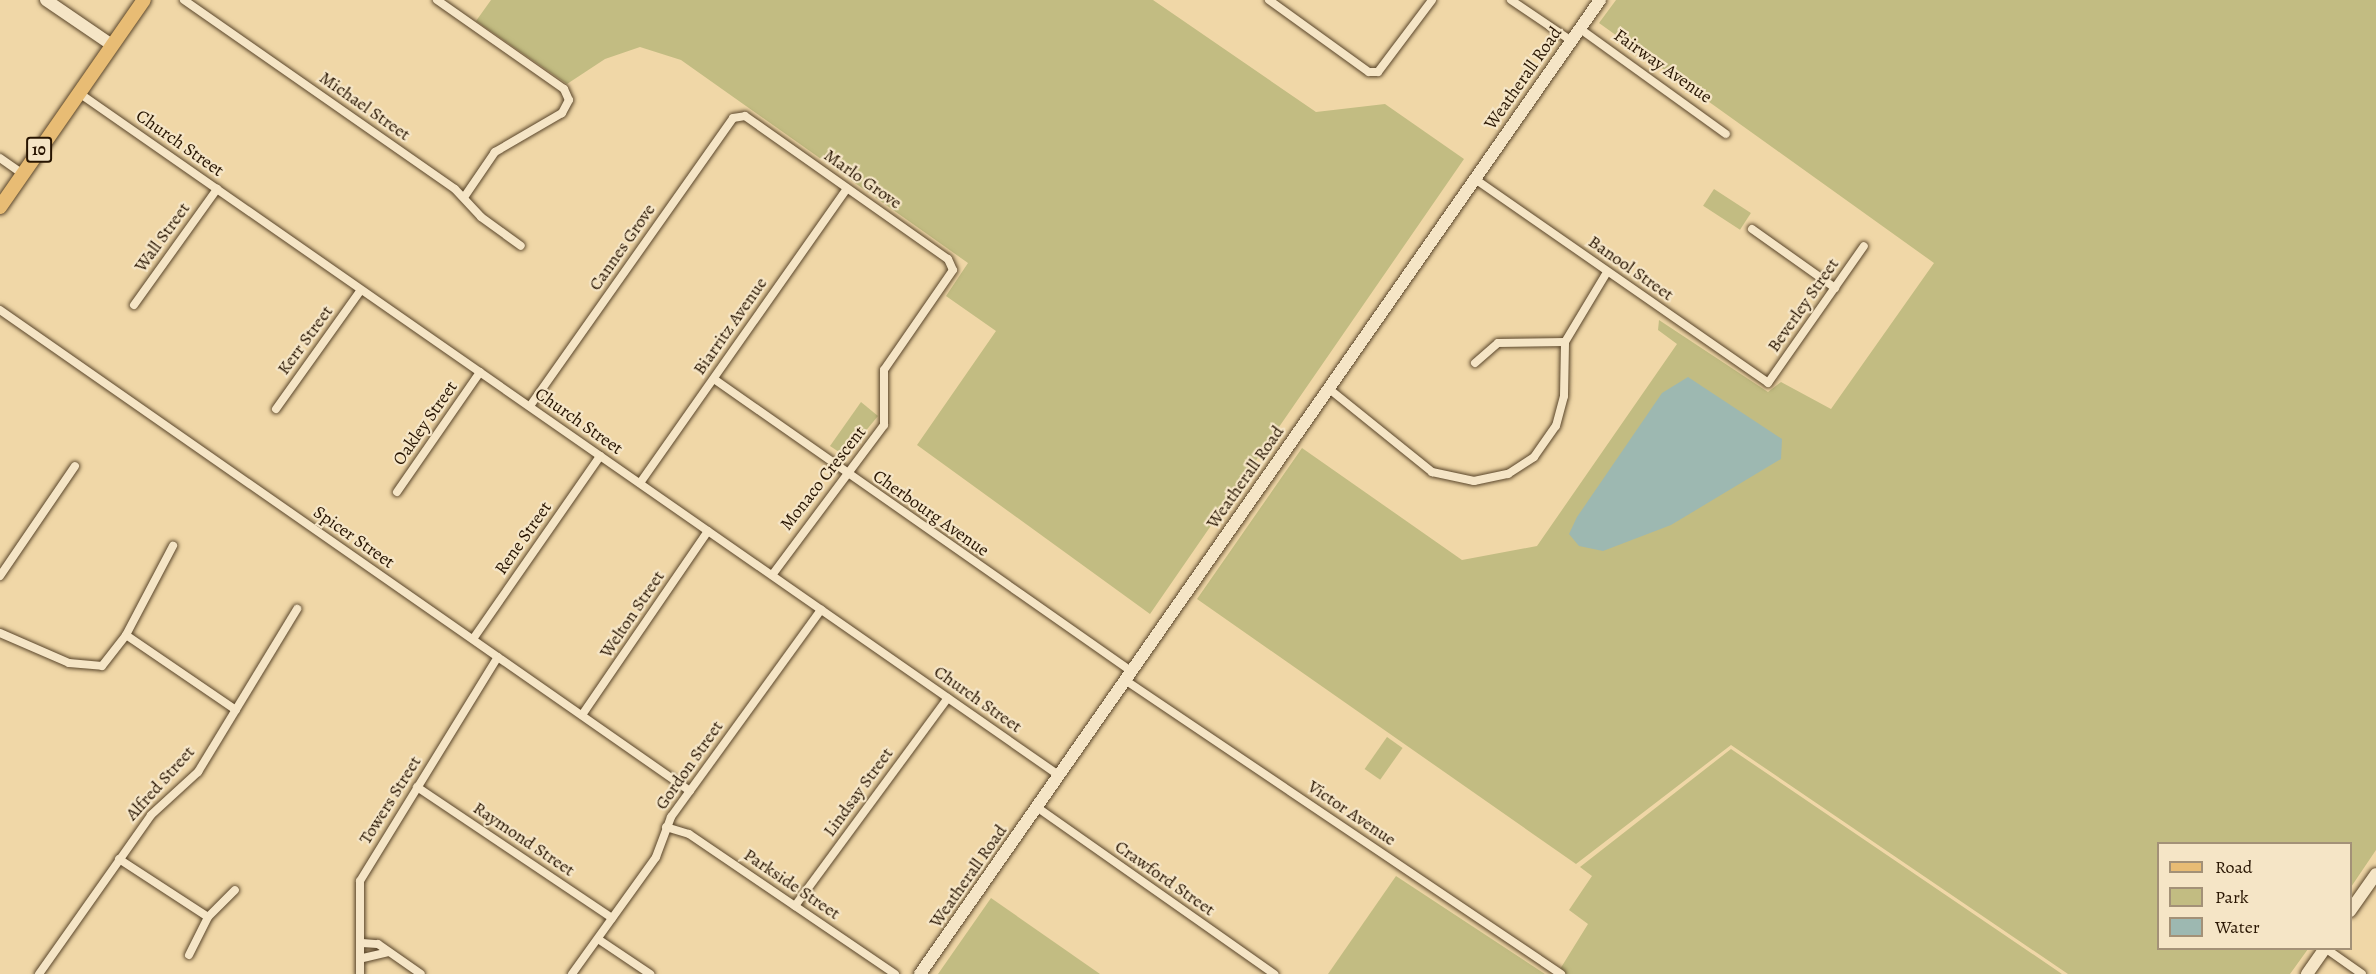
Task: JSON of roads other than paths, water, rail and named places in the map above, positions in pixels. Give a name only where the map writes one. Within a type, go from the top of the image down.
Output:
[{"type":"main road","name":"10","points":[[0,207],[144,0]]},
{"type":"street","points":[[46,0],[112,45]]},
{"type":"street","name":"Michael Street","points":[[184,0],[465,196],[481,217],[521,246]]},
{"type":"street","points":[[437,0],[564,89],[569,100],[562,113],[495,152],[465,196]]},
{"type":"street","points":[[1269,0],[1369,72],[1385,69],[1432,0]]},
{"type":"street","points":[[1511,0],[1570,40]]},
{"type":"street","name":"Weatherall Road","points":[[921,974],[1600,0]]},
{"type":"street","name":"Fairway Avenue","points":[[1579,28],[1726,134]]},
{"type":"street","name":"Church Street","points":[[79,93],[1060,776]]},
{"type":"street","name":"Marlo Grove","points":[[745,116],[948,259],[951,276]]},
{"type":"street","name":"Cannes Grove","points":[[530,406],[733,118],[745,116]]},
{"type":"street","points":[[0,158],[23,174]]},
{"type":"street","name":"Banool Street","points":[[1475,179],[1768,383]]},
{"type":"street","name":"Biarritz Avenue","points":[[640,483],[847,188]]},
{"type":"street","name":"Wall Street","points":[[134,305],[217,189]]},
{"type":"street","points":[[1752,230],[1835,288]]},
{"type":"street","name":"Beverley Street","points":[[1768,383],[1864,246]]},
{"type":"street","points":[[1328,388],[1388,432],[1424,468],[1456,480],[1491,479],[1527,463],[1552,435],[1564,396],[1565,342],[1608,272]]},
{"type":"street","name":"Monaco Crescent","points":[[772,575],[849,476],[887,419],[884,370],[951,276]]},
{"type":"street","name":"Kerr Street","points":[[276,409],[361,290]]},
{"type":"street","name":"Spicer Street","points":[[0,310],[690,791]]},
{"type":"street","points":[[1475,363],[1498,343],[1565,342]]},
{"type":"street","name":"Oakley Street","points":[[397,492],[480,372]]},
{"type":"street","name":"Cherbourg Avenue","points":[[714,379],[1128,676]]},
{"type":"street","name":"Rene Street","points":[[473,639],[600,456]]},
{"type":"street","points":[[0,576],[75,466]]},
{"type":"street","name":"Welton Street","points":[[582,715],[708,531]]},
{"type":"street","points":[[0,633],[91,668],[111,658],[126,635],[173,546]]},
{"type":"street","name":"Alfred Street","points":[[39,974],[160,804],[198,772],[297,609]]},
{"type":"street","name":"Gordon Street","points":[[572,974],[656,857],[666,827],[690,791],[821,610]]},
{"type":"street","points":[[126,635],[236,710]]},
{"type":"street","name":"Towers Street","points":[[360,974],[363,958],[360,881],[498,657]]},
{"type":"street","name":"Victor Avenue","points":[[1128,676],[1561,974]]},
{"type":"street","name":"Lindsay Street","points":[[795,906],[948,698]]},
{"type":"street","name":"Raymond Street","points":[[417,787],[612,918]]},
{"type":"street","name":"Crawford Street","points":[[1038,808],[1274,974]]},
{"type":"street","name":"Parkside Street","points":[[666,827],[689,834],[895,974]]},
{"type":"street","points":[[119,860],[208,917]]},
{"type":"street","points":[[2352,908],[2376,874]]},
{"type":"street","points":[[189,955],[208,917],[235,890]]},
{"type":"street","points":[[598,939],[650,974]]},
{"type":"street","points":[[362,943],[389,952],[421,974]]},
{"type":"street","points":[[2307,974],[2324,950]]},
{"type":"street","points":[[2328,950],[2362,974]]},
{"type":"street","points":[[363,958],[389,952]]},
{"type":"water","points":[[1688,377],[1782,439],[1781,459],[1671,525],[1603,551],[1579,546],[1569,534],[1577,517],[1662,393]]}]
